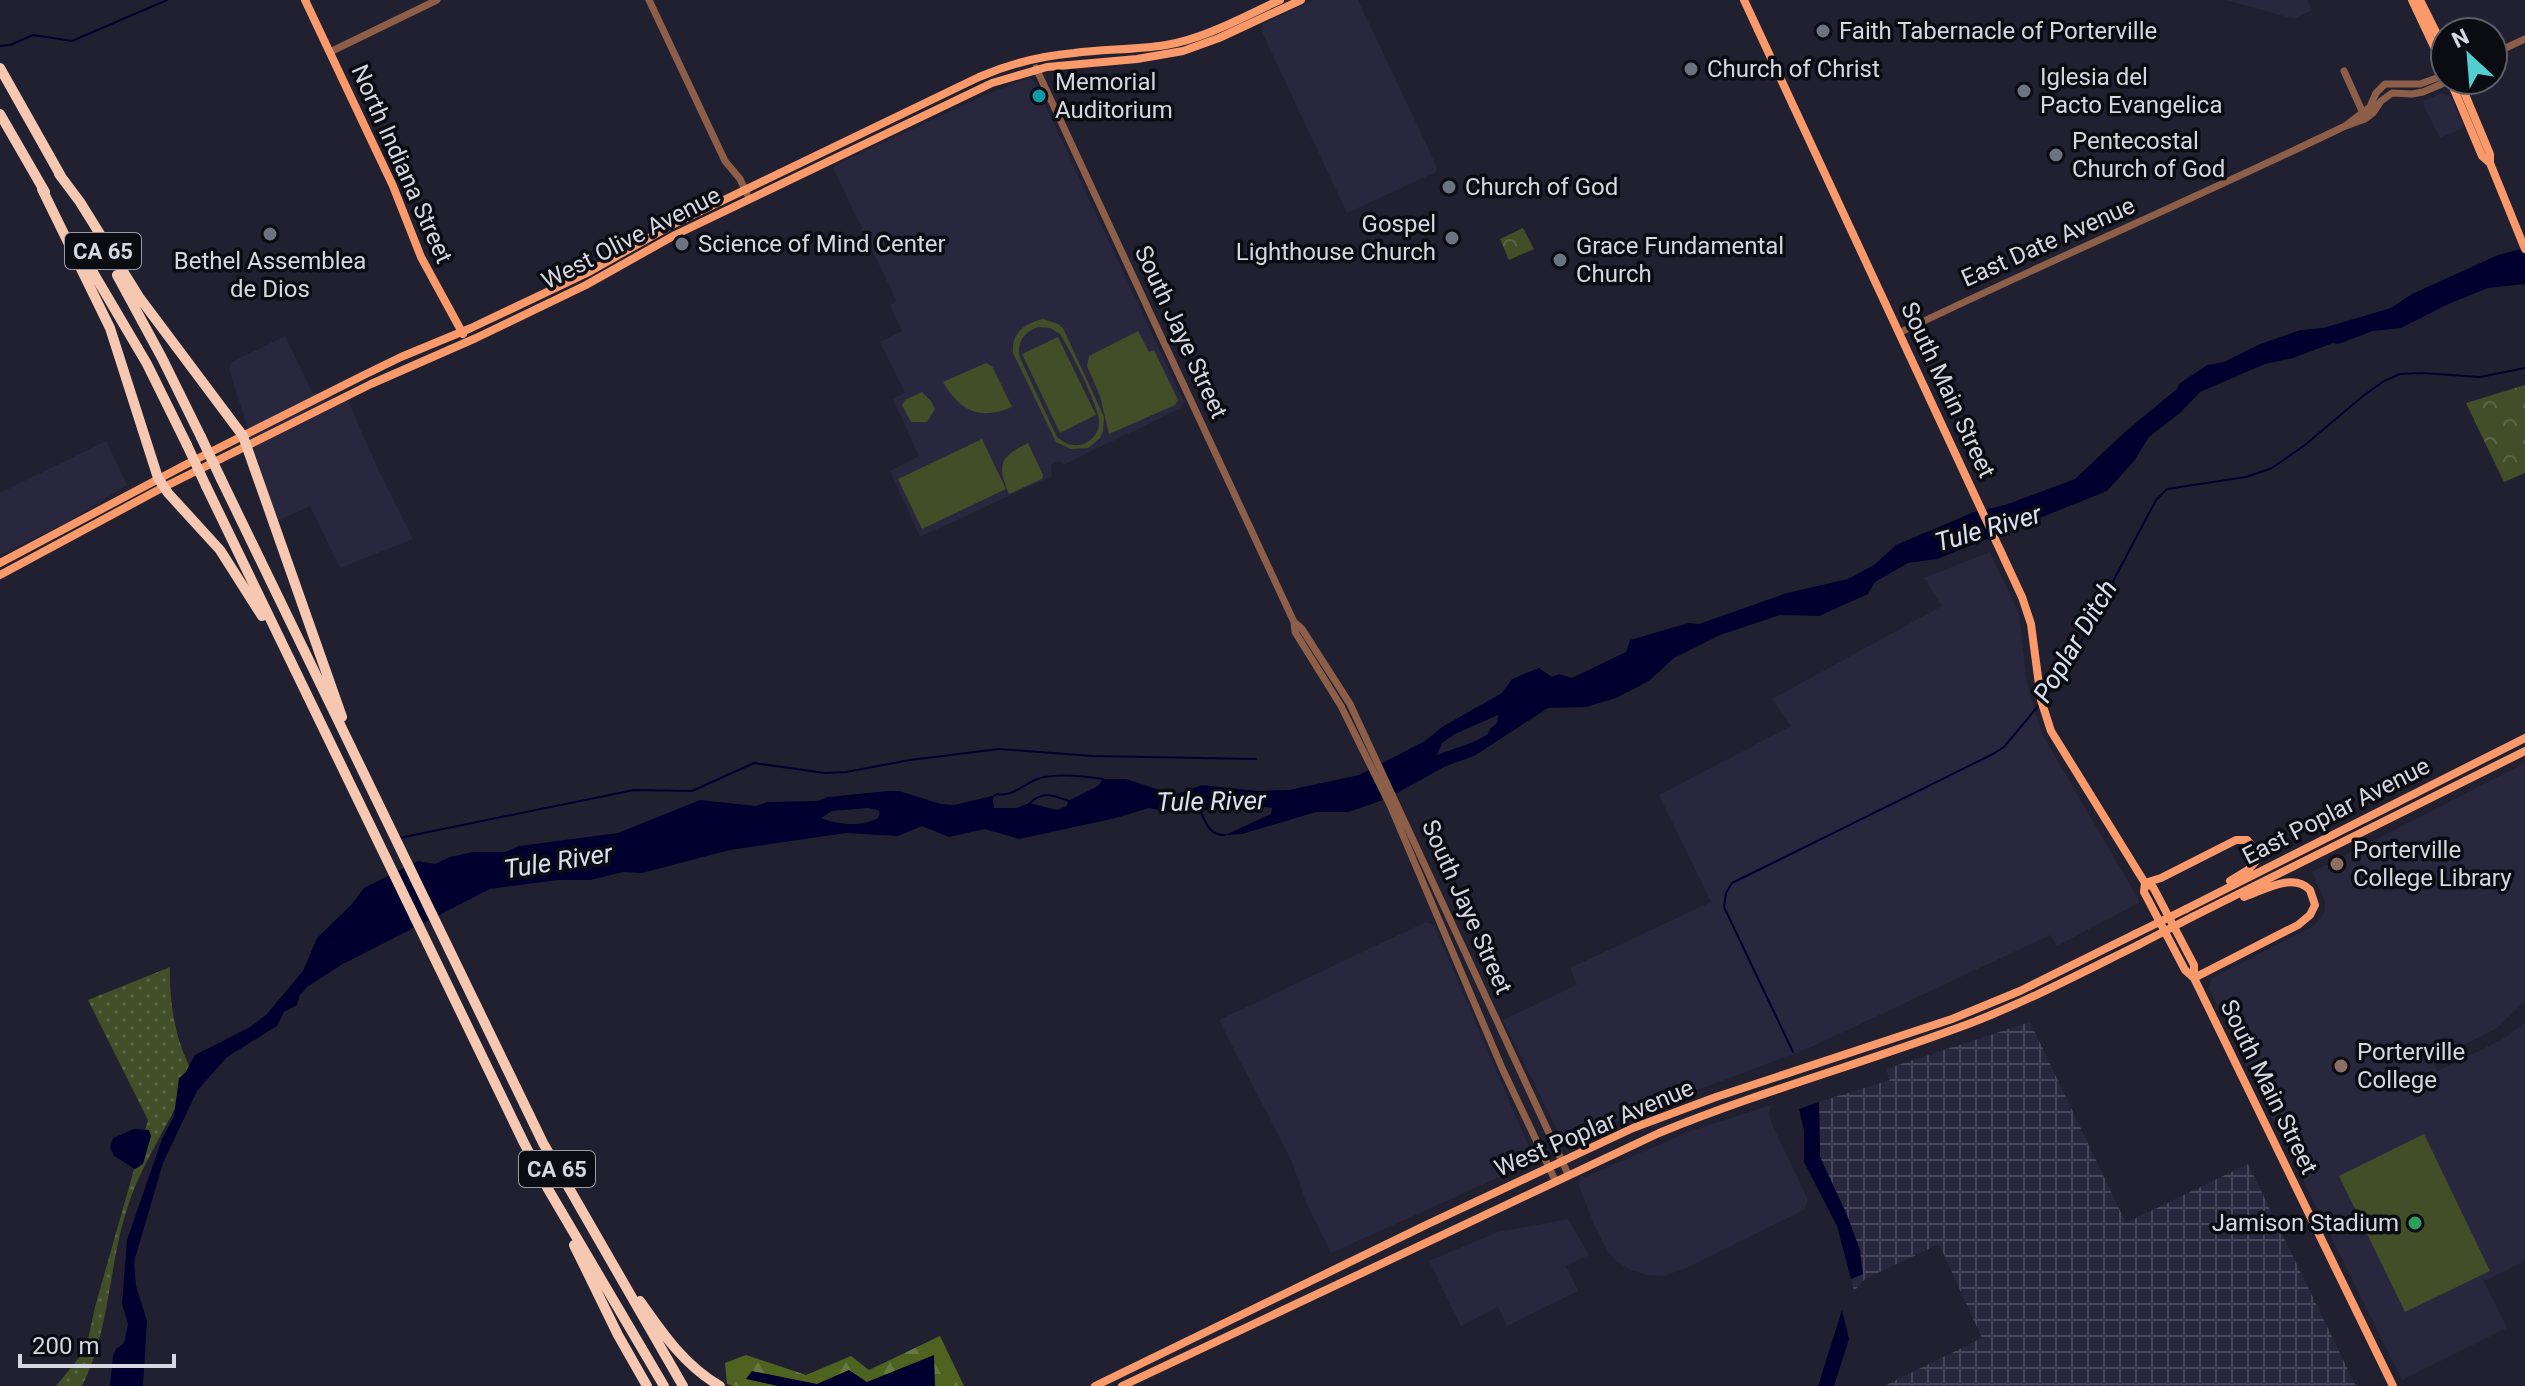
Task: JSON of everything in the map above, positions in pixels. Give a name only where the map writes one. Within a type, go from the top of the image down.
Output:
[{"type":"highway","name":"CA 65","points":[[0,68],[142,318],[543,1143],[683,1386]]},
{"type":"highway","name":"CA 65","points":[[0,114],[127,328],[187,445],[429,950],[548,1189],[664,1386]]},
{"type":"highway","points":[[59,174],[139,297],[245,441],[352,750]]},
{"type":"highway","points":[[42,189],[110,328],[161,483],[234,569],[306,692]]},
{"type":"highway","points":[[548,1189],[641,1386]]},
{"type":"highway","points":[[601,1246],[681,1356],[720,1386]]},
{"type":"highway","points":[[649,1328],[690,1386]]},
{"type":"highway","points":[[618,1335],[647,1386]]},
{"type":"main road","name":"North Indiana Street","points":[[305,0],[393,186],[421,257],[467,342]]},
{"type":"main road","name":"West Olive Avenue","points":[[245,441],[401,357],[587,273],[650,236],[982,76],[1032,59],[1173,44],[1207,33],[1280,0]]},
{"type":"main road","name":"South Main Street","points":[[1744,0],[2022,597],[2030,620],[2044,713],[2056,742],[2145,883],[2144,892],[2185,970],[2194,978],[2393,1386]]},
{"type":"main road","points":[[2412,0],[2429,35]]},
{"type":"main road","points":[[2420,0],[2429,18]]},
{"type":"main road","name":"West Olive Avenue","points":[[0,563],[105,508],[245,441],[396,371],[467,342],[607,275],[675,235],[1002,79],[1072,63],[1148,58],[1183,51],[1219,38],[1296,1]]},
{"type":"main road","points":[[937,109],[945,99],[975,84],[982,76]]},
{"type":"main road","points":[[2457,96],[2482,156],[2490,163],[2525,249]]},
{"type":"main road","name":"West Olive Avenue","points":[[0,575],[87,529],[161,483]]},
{"type":"main road","points":[[87,529],[90,522],[105,512],[105,508]]},
{"type":"main road","name":"East Poplar Avenue","points":[[2165,919],[2525,738]]},
{"type":"main road","name":"East Poplar Avenue","points":[[2168,929],[2525,751]]},
{"type":"main road","points":[[2145,883],[2236,840],[2250,841],[2256,852],[2252,867],[2186,909]]},
{"type":"main road","points":[[2194,978],[2302,922],[2312,912],[2315,901],[2307,887],[2293,881],[2215,906]]},
{"type":"main road","name":"West Poplar Avenue","points":[[1095,1386],[1561,1161],[1680,1110],[1963,1015],[2020,991],[2165,919]]},
{"type":"main road","name":"West Poplar Avenue","points":[[1122,1386],[1555,1180],[1702,1115],[1992,1015],[2168,929]]},
{"type":"street","points":[[330,52],[437,0]]},
{"type":"street","points":[[649,0],[725,161],[740,179],[750,200]]},
{"type":"street","name":"South Jaye Street","points":[[1032,59],[1294,622],[1302,629],[1350,704],[1367,748],[1568,1174]]},
{"type":"street","points":[[2344,71],[2363,113]]},
{"type":"street","name":"East Date Avenue","points":[[2343,127],[2370,107],[2376,93],[2383,87],[2429,82]]},
{"type":"street","name":"East Date Avenue","points":[[1899,333],[2365,119],[2392,93],[2412,94],[2429,87]]},
{"type":"street","name":"South Jaye Street","points":[[1394,805],[1497,1056],[1555,1180]]},
{"type":"shaded area","points":[[1313,0],[1358,0],[1437,167],[1436,172],[1347,213],[1261,30],[1263,24]]},
{"type":"shaded area","points":[[2226,0],[2308,0],[2312,10],[2294,19]]},
{"type":"shaded area","points":[[1029,78],[1033,79],[1184,402],[1181,408],[1065,464],[1059,461],[1051,465],[1052,476],[920,537],[890,471],[919,456],[893,399],[905,393],[880,342],[902,331],[890,305],[897,302],[834,170],[835,165]]},
{"type":"shaded area","points":[[2435,96],[2451,97],[2464,127],[2440,138],[2422,102]]},
{"type":"shaded area","points":[[285,336],[312,392],[348,401],[413,539],[340,568],[310,506],[277,521],[229,369],[232,362]]},
{"type":"shaded area","points":[[106,441],[127,485],[66,523],[0,555],[0,493]]},
{"type":"shaded area","points":[[1990,552],[2019,614],[2027,683],[2042,734],[2140,902],[2057,946],[2050,935],[1811,1047],[1631,1115],[1571,1142],[1562,1140],[1503,1020],[1577,985],[1570,968],[1711,902],[1659,795],[1791,726],[1772,699],[1942,606],[1924,578]]},
{"type":"shaded area","name":"Porterville College","points":[[2525,763],[2525,1001],[2497,1028],[2432,1061],[2438,1071],[2503,1039],[2525,1023],[2525,1261],[2484,1281],[2507,1328],[2402,1380],[2287,1148],[2288,1143],[2283,1133],[2278,1131],[2209,988],[2212,978],[2314,926],[2325,912],[2325,901],[2312,872]]},
{"type":"shaded area","points":[[1426,922],[1434,925],[1531,1152],[1526,1165],[1331,1253],[1306,1202],[1292,1162],[1219,1020]]},
{"type":"shaded area","points":[[2030,1022],[2126,1223],[2248,1164],[2356,1386],[1884,1386],[1982,1338],[1939,1244],[1865,1279],[1854,1291],[1851,1279],[1863,1274],[1847,1215],[1820,1157],[1819,1102],[1890,1080],[1886,1069]]},
{"type":"shaded area","points":[[1771,1105],[1771,1122],[1808,1200],[1804,1210],[1664,1276],[1631,1270],[1616,1261],[1593,1222],[1579,1186],[1581,1176],[1585,1177],[1691,1131]]},
{"type":"shaded area","points":[[1568,1219],[1589,1255],[1566,1266],[1578,1291],[1507,1326],[1498,1307],[1461,1326],[1429,1261],[1498,1232]]},
{"type":"green space","points":[[1523,228],[1534,249],[1509,260],[1500,239]]},
{"type":"green space","points":[[1043,319],[1063,328],[1104,417],[1100,438],[1088,448],[1071,449],[1056,442],[1013,353],[1017,335],[1025,326]],"holes":[[[1038,327],[1050,328],[1060,334],[1095,404],[1099,425],[1096,434],[1082,444],[1070,444],[1057,437],[1020,358],[1020,343],[1025,335]]]},
{"type":"green space","points":[[1138,331],[1149,352],[1154,350],[1178,400],[1175,405],[1109,434],[1100,396],[1087,366],[1089,356]]},
{"type":"green space","points":[[1058,337],[1096,415],[1060,433],[1022,354]]},
{"type":"green space","points":[[986,363],[992,366],[1012,407],[990,413],[972,411],[956,400],[943,382]]},
{"type":"green space","points":[[2525,385],[2525,473],[2504,482],[2466,403]]},
{"type":"green space","points":[[922,392],[935,409],[927,422],[911,422],[902,405],[905,400]]},
{"type":"green space","points":[[982,439],[1006,489],[922,529],[898,479]]},
{"type":"green space","points":[[1028,443],[1042,479],[1009,494],[1003,476],[1003,463],[1011,453]]},
{"type":"green space","points":[[170,967],[174,1020],[181,1047],[192,1070],[129,1203],[99,1342],[82,1386],[56,1386],[86,1349],[148,1120],[88,1000]]},
{"type":"green space","name":"Jamison Stadium","points":[[2424,1134],[2490,1271],[2405,1312],[2339,1176]]},
{"type":"green space","points":[[940,1336],[964,1386],[727,1384],[725,1363],[746,1355],[806,1375],[851,1356],[869,1370]]},
{"type":"water","name":"Tule River","points":[[2525,248],[2525,284],[2488,288],[2401,328],[2373,331],[2293,358],[2265,364],[2200,392],[2181,412],[2149,437],[2134,461],[2107,491],[1937,559],[1908,563],[1875,582],[1868,594],[1819,616],[1780,615],[1720,635],[1674,658],[1649,681],[1616,698],[1586,707],[1548,708],[1474,756],[1446,766],[1386,799],[1349,812],[1316,812],[1242,834],[1225,835],[1271,814],[1272,808],[1249,804],[1179,814],[1149,808],[1019,839],[985,829],[949,837],[922,826],[898,836],[846,833],[730,850],[642,873],[623,872],[591,880],[558,880],[490,889],[341,965],[307,987],[297,1005],[284,1012],[277,1026],[227,1057],[197,1091],[163,1163],[134,1262],[136,1286],[147,1321],[143,1386],[110,1386],[113,1356],[124,1343],[128,1324],[122,1304],[127,1240],[162,1139],[174,1116],[179,1078],[195,1055],[250,1027],[266,1015],[303,971],[317,938],[364,888],[418,861],[435,864],[473,852],[505,852],[519,846],[618,833],[700,800],[756,806],[767,802],[817,801],[828,797],[899,791],[941,804],[954,805],[992,796],[994,808],[1017,808],[1029,803],[1057,810],[1098,786],[1103,779],[1126,779],[1175,795],[1202,785],[1258,791],[1289,790],[1359,775],[1425,741],[1442,727],[1502,693],[1512,679],[1539,668],[1552,677],[1559,674],[1572,678],[1626,652],[1630,640],[1689,623],[1699,624],[1787,593],[1848,579],[1874,565],[1896,545],[1974,512],[2005,505],[2075,479],[2179,384],[2207,365],[2224,362],[2260,344],[2301,330],[2323,328],[2391,308],[2412,294],[2498,255]],"holes":[[[1498,715],[1497,723],[1488,734],[1437,755],[1442,743],[1455,734]],[[878,810],[878,818],[850,824],[821,818],[832,811]]]},
{"type":"water","points":[[1819,1102],[1820,1157],[1860,1250],[1863,1274],[1851,1279],[1837,1226],[1804,1162],[1804,1131],[1799,1109]]},
{"type":"water","points":[[134,1129],[149,1130],[151,1136],[143,1164],[135,1169],[114,1156],[110,1148],[113,1138]]},
{"type":"water","points":[[1842,1310],[1849,1339],[1834,1386],[1818,1386]]},
{"type":"water","points":[[934,1355],[935,1386],[778,1386],[746,1379],[752,1371],[817,1384],[849,1370],[867,1382]]},
{"type":"waterway","points":[[0,46],[33,35],[72,41],[167,0]]},
{"type":"waterway","name":"Poplar Ditch","points":[[2044,701],[2081,642],[2156,500],[2167,489],[2246,477],[2272,468],[2305,445],[2363,396],[2400,374],[2480,377],[2525,368]]},
{"type":"waterway","name":"Poplar Ditch","points":[[1793,1052],[1724,907],[1726,893],[1732,883],[1993,754],[2004,747],[2039,705]]},
{"type":"waterway","points":[[399,838],[634,790],[692,791],[754,763],[825,773],[846,772],[999,749],[1092,756],[1256,759]]},
{"type":"waterway","points":[[991,798],[1045,777],[1082,776],[1103,779],[1104,782]]},
{"type":"waterway","points":[[1029,804],[1038,797],[1048,795],[1069,801]]},
{"type":"waterway","name":"Tule River","points":[[1199,808],[1211,830],[1225,835]]},
{"type":"place","name":"Faith Tabernacle of Porterville","points":[[1823,31]]},
{"type":"place","name":"Church of Christ","points":[[1691,69]]},
{"type":"place","name":"Iglesia del Pacto Evangelica","points":[[2024,91]]},
{"type":"place","name":"Memorial Auditorium","points":[[1039,96]]},
{"type":"place","name":"Pentecostal Church of God","points":[[2056,155]]},
{"type":"place","name":"Church of God","points":[[1449,187]]},
{"type":"place","name":"Bethel Assemblea de Dios","points":[[270,234]]},
{"type":"place","name":"Gospel Lighthouse Church","points":[[1452,238]]},
{"type":"place","name":"Science of Mind Center","points":[[682,244]]},
{"type":"place","name":"Grace Fundamental Church","points":[[1560,260]]},
{"type":"place","name":"Porterville College Library","points":[[2337,864]]},
{"type":"place","name":"Porterville College","points":[[2341,1066]]},
{"type":"place","name":"Jamison Stadium","points":[[2415,1223]]}]
